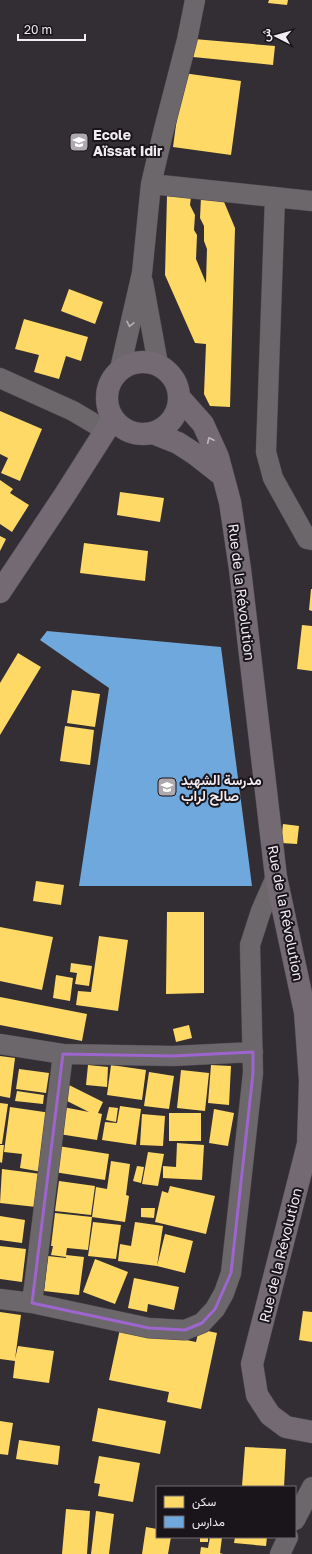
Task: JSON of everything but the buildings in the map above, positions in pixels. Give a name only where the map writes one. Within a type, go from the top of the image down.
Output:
[{"type":"main road","points":[[0,592],[64,496],[109,424],[106,400],[108,388],[112,378],[120,369],[129,364],[138,362],[158,364],[169,372],[177,384],[179,397],[176,413],[167,426],[153,433],[141,435],[109,424]]},
{"type":"main road","name":"Rue de la Révolution","points":[[179,397],[203,424],[218,457],[230,502],[240,569],[276,877],[305,1012],[310,1081],[308,1144],[252,1364],[257,1395],[270,1415],[286,1427],[312,1432]]},
{"type":"main road","points":[[153,433],[178,443],[223,476]]},
{"type":"street","points":[[120,369],[142,273],[151,184],[187,40],[195,0]]},
{"type":"street","points":[[151,184],[312,201]]},
{"type":"street","points":[[275,197],[266,452],[273,478],[307,539],[312,540]]},
{"type":"street","points":[[142,273],[158,364]]},
{"type":"street","points":[[0,378],[73,411],[109,424]]},
{"type":"street","points":[[0,1299],[32,1303],[149,1328],[185,1330],[202,1323],[214,1309],[224,1293],[231,1273],[253,1073],[250,945],[261,911],[276,877]]},
{"type":"street","points":[[0,1044],[63,1054],[172,1056],[253,1052]]},
{"type":"street","points":[[32,1303],[63,1054]]},
{"type":"street","points":[[296,1518],[312,1486]]},
{"type":"street","points":[[280,1554],[288,1538]]},
{"type":"highlighted area","points":[[253,1052],[253,1073],[231,1273],[215,1309],[202,1323],[185,1330],[149,1328],[32,1303],[63,1054],[173,1056]]},
{"type":"place","name":"Ecole Aïssat Idir","points":[[79,142]]},
{"type":"place","name":"مدرسة الشهيد صالح لراب","points":[[167,787]]}]
